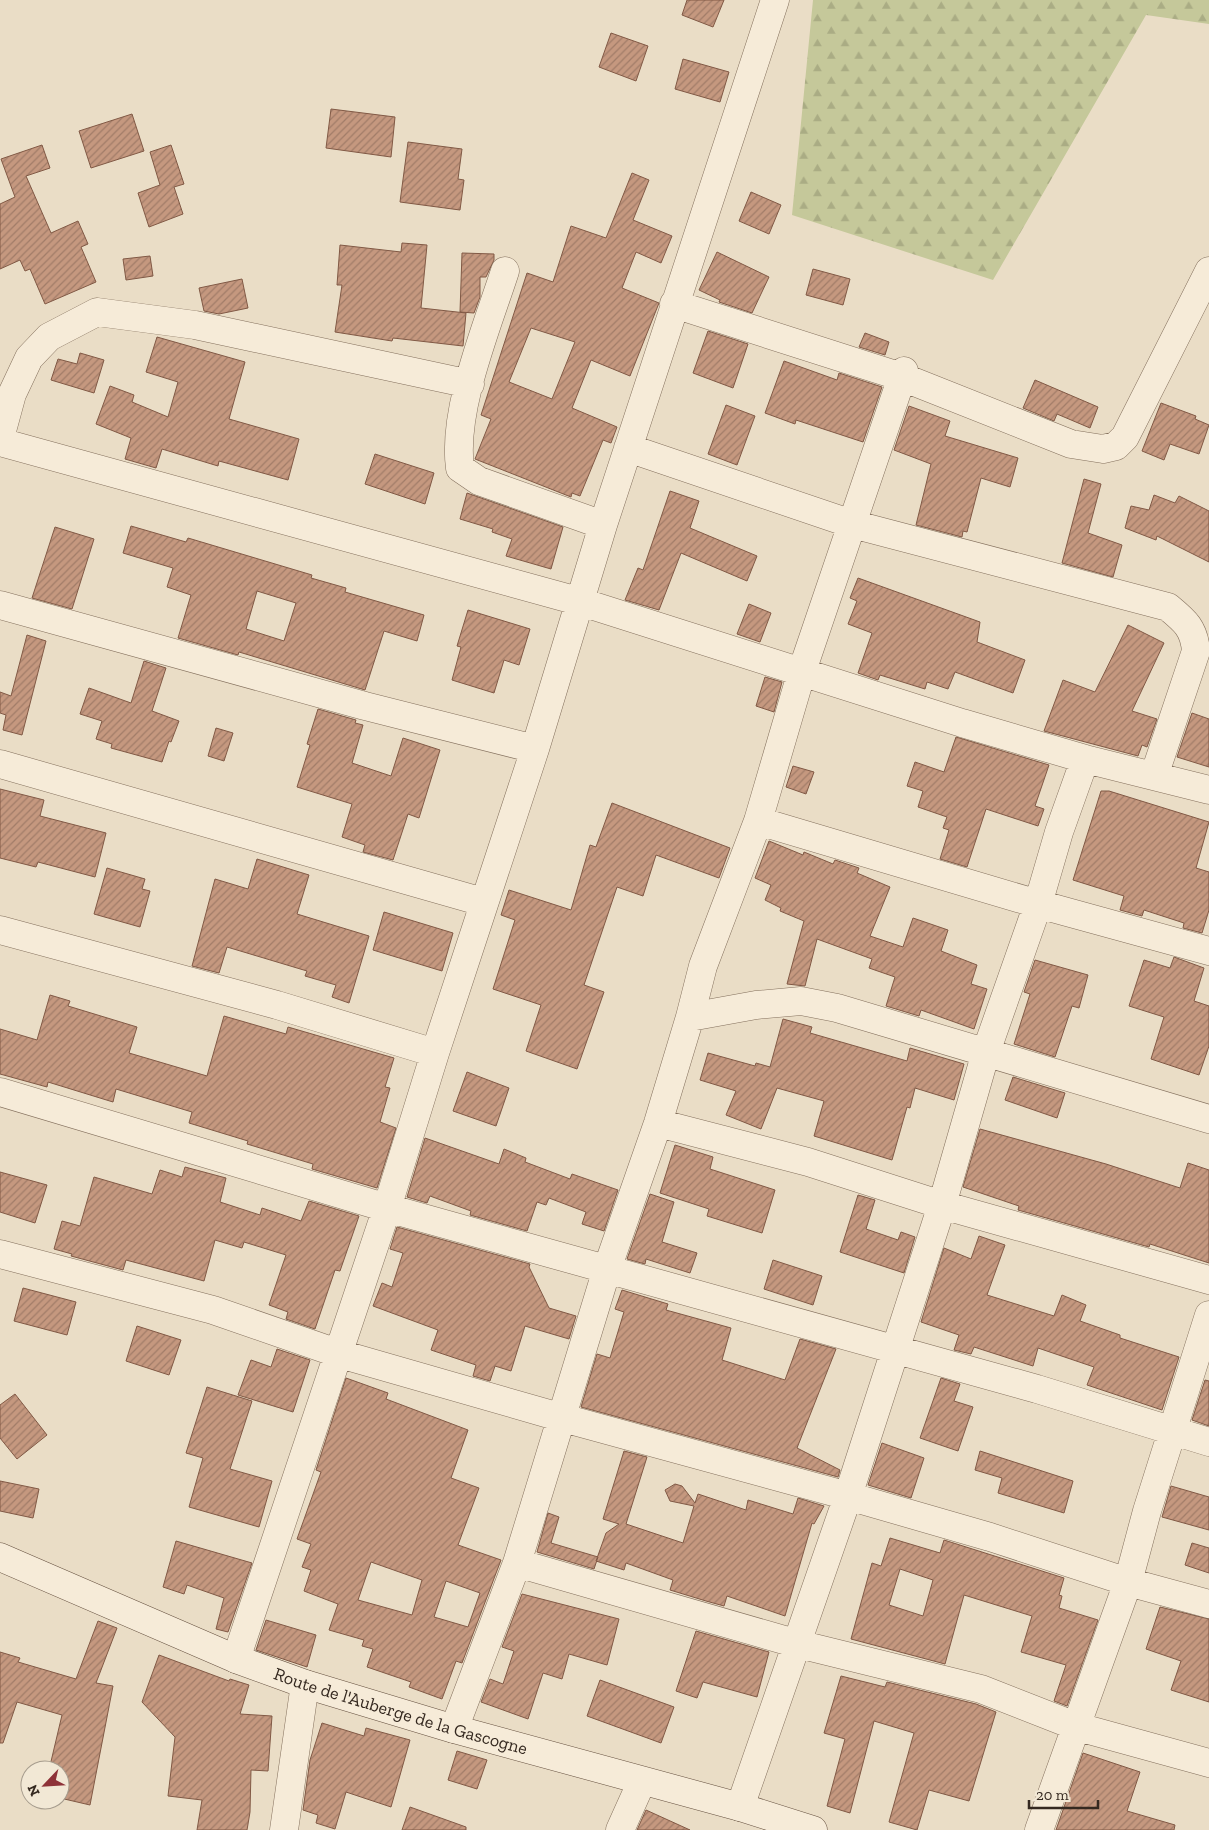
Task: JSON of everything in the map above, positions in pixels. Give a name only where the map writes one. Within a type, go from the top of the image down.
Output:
[{"type":"street","points":[[236,1659],[340,1354],[483,902],[535,749],[578,601],[588,577],[674,304],[775,0]]},
{"type":"street","points":[[505,271],[470,384],[458,446],[460,468],[479,481],[603,525]]},
{"type":"street","points":[[674,304],[903,374],[1071,444],[1103,449],[1116,446],[1129,428],[1209,271]]},
{"type":"street","points":[[470,384],[195,325],[97,312],[50,337],[29,358],[12,394],[0,440],[578,601],[962,723],[1085,759],[1209,790]]},
{"type":"street","points":[[454,1729],[517,1563],[563,1418],[607,1269],[658,1123],[690,1018],[703,966],[758,821],[802,671],[903,374]]},
{"type":"street","points":[[628,448],[852,524],[1168,608],[1184,621],[1195,636],[1196,651],[1154,776]]},
{"type":"street","points":[[0,605],[365,706],[535,749]]},
{"type":"street","points":[[740,1807],[848,1496],[942,1205],[986,1052],[1038,904],[1059,832],[1085,759]]},
{"type":"street","points":[[0,764],[483,902]]},
{"type":"street","points":[[758,821],[1038,904],[1209,951]]},
{"type":"street","points":[[0,930],[277,1005],[435,1053]]},
{"type":"street","points":[[690,1018],[756,1005],[802,1001],[837,1008],[1209,1119]]},
{"type":"street","points":[[0,1092],[387,1208],[1037,1389],[1209,1442]]},
{"type":"street","points":[[658,1123],[808,1162],[942,1205],[1209,1280]]},
{"type":"street","points":[[0,1254],[213,1310],[340,1354],[563,1418],[848,1496],[990,1537],[1128,1582],[1209,1604]]},
{"type":"street","points":[[1040,1830],[1128,1582],[1147,1511],[1209,1315]]},
{"type":"street","name":"Route de l'Auberge de la Gascogne","points":[[0,1557],[236,1659],[305,1684],[454,1729],[740,1807],[813,1830]]},
{"type":"street","points":[[517,1563],[798,1644],[981,1689],[1078,1727],[1209,1764]]},
{"type":"street","points":[[284,1830],[305,1684]]},
{"type":"street","points":[[620,1830],[642,1781]]},
{"type":"green space","points":[[813,0],[1209,0],[1209,24],[1146,15],[993,280],[792,215]]},
{"type":"building","points":[[687,0],[724,0],[713,27],[682,15]]},
{"type":"building","points":[[611,33],[648,46],[636,81],[599,67]]},
{"type":"building","points":[[683,59],[729,72],[720,102],[675,89]]},
{"type":"building","points":[[331,109],[395,117],[391,157],[326,148]]},
{"type":"building","points":[[132,114],[144,151],[91,168],[79,131]]},
{"type":"building","points":[[408,142],[462,149],[458,179],[464,180],[460,210],[400,202]]},
{"type":"building","points":[[42,145],[50,168],[26,176],[51,233],[78,221],[88,244],[81,247],[96,282],[45,304],[30,269],[25,271],[20,260],[0,269],[0,204],[15,197],[1,159]]},
{"type":"building","points":[[171,145],[184,184],[174,187],[183,214],[149,227],[138,193],[160,185],[150,152]]},
{"type":"building","points":[[632,173],[649,180],[633,220],[672,236],[661,263],[636,252],[622,288],[659,303],[630,376],[591,360],[572,408],[617,427],[611,443],[603,440],[580,496],[572,493],[571,497],[475,459],[491,419],[481,415],[527,273],[553,282],[571,226],[606,238]],"holes":[[[531,328],[575,342],[552,399],[509,382]]]},
{"type":"building","points":[[751,192],[781,205],[769,234],[739,221]]},
{"type":"building","points":[[402,243],[427,245],[421,308],[466,313],[463,346],[393,338],[392,341],[335,332],[342,285],[337,285],[340,245],[401,252]]},
{"type":"building","points":[[717,252],[769,277],[752,313],[719,302],[720,300],[699,290]]},
{"type":"building","points":[[462,253],[494,254],[494,260],[486,277],[480,277],[480,297],[474,313],[460,312]]},
{"type":"building","points":[[150,256],[153,276],[126,280],[123,259]]},
{"type":"building","points":[[813,269],[850,279],[843,305],[806,295]]},
{"type":"building","points":[[242,279],[248,308],[219,314],[204,311],[199,288]]},
{"type":"building","points":[[708,331],[748,344],[733,388],[693,373]]},
{"type":"building","points":[[865,333],[889,342],[885,355],[859,347]]},
{"type":"building","points":[[157,337],[245,362],[229,419],[299,439],[288,480],[219,461],[218,466],[162,449],[156,468],[125,459],[131,438],[96,424],[110,386],[134,395],[132,402],[168,417],[178,382],[146,372]]},
{"type":"building","points":[[80,353],[104,360],[94,393],[51,380],[58,359],[77,364]]},
{"type":"building","points":[[784,361],[837,380],[839,373],[882,387],[863,442],[796,420],[795,424],[765,413]]},
{"type":"building","points":[[1035,380],[1098,407],[1090,428],[1057,414],[1054,421],[1023,408]]},
{"type":"building","points":[[1161,403],[1196,416],[1195,419],[1209,425],[1199,454],[1170,444],[1164,460],[1142,451]]},
{"type":"building","points":[[726,405],[755,416],[737,465],[708,454]]},
{"type":"building","points":[[909,406],[950,421],[945,436],[1018,458],[1010,487],[981,478],[967,532],[963,531],[962,537],[916,525],[931,464],[894,450]]},
{"type":"building","points":[[375,454],[434,473],[425,504],[365,484]]},
{"type":"building","points":[[1084,479],[1101,484],[1088,533],[1122,545],[1113,577],[1062,563]]},
{"type":"building","points":[[670,491],[699,501],[690,528],[757,556],[747,581],[681,553],[659,610],[625,600],[638,568],[643,570]]},
{"type":"building","points":[[467,493],[563,527],[551,569],[506,556],[512,539],[492,532],[493,529],[460,519]]},
{"type":"building","points":[[1154,495],[1175,503],[1179,496],[1209,511],[1209,562],[1157,536],[1156,540],[1125,528],[1131,506],[1149,510]]},
{"type":"building","points":[[131,526],[186,542],[188,538],[312,575],[311,578],[346,588],[345,592],[424,615],[417,641],[384,631],[365,690],[239,652],[238,655],[178,638],[191,595],[167,587],[173,568],[123,553]],"holes":[[[257,591],[296,603],[284,641],[246,629]]]},
{"type":"building","points":[[55,527],[94,539],[72,609],[32,598]]},
{"type":"building","points":[[858,578],[980,622],[977,642],[1025,660],[1013,693],[955,672],[948,689],[927,682],[925,689],[880,675],[878,680],[858,673],[872,633],[848,624],[857,601],[850,598]]},
{"type":"building","points":[[749,604],[771,613],[760,642],[737,634]]},
{"type":"building","points":[[468,610],[530,629],[519,665],[504,660],[494,693],[452,680],[461,647],[457,646]]},
{"type":"building","points":[[1128,625],[1164,643],[1132,711],[1157,719],[1147,747],[1142,745],[1138,756],[1044,731],[1063,680],[1095,692]]},
{"type":"building","points":[[27,635],[46,641],[22,735],[3,730],[6,715],[0,713],[0,692],[11,696]]},
{"type":"building","points":[[144,661],[166,668],[152,711],[179,721],[171,742],[169,741],[162,762],[111,748],[112,744],[96,739],[102,721],[80,714],[89,688],[131,703]]},
{"type":"building","points":[[765,677],[782,682],[774,712],[756,706]]},
{"type":"building","points":[[318,709],[356,720],[355,723],[363,725],[352,763],[391,776],[403,738],[440,750],[419,818],[408,814],[393,860],[363,852],[365,845],[342,837],[352,804],[297,787],[310,745],[307,744]]},
{"type":"building","points":[[1192,713],[1209,719],[1209,767],[1177,757]]},
{"type":"building","points":[[216,728],[233,733],[224,761],[208,756]]},
{"type":"building","points":[[956,737],[1049,765],[1035,806],[1044,809],[1038,826],[986,809],[967,867],[940,859],[949,830],[943,828],[947,817],[918,807],[923,791],[907,786],[915,762],[944,772]]},
{"type":"building","points":[[793,766],[814,772],[806,794],[786,787]]},
{"type":"building","points":[[0,789],[44,800],[40,816],[106,833],[95,877],[38,862],[36,867],[0,858]]},
{"type":"building","points":[[1101,791],[1109,791],[1209,822],[1196,868],[1209,872],[1209,910],[1202,933],[1183,928],[1184,923],[1144,910],[1142,916],[1120,910],[1124,896],[1073,880]]},
{"type":"building","points":[[612,803],[730,848],[719,878],[656,855],[643,896],[617,887],[584,985],[604,992],[577,1069],[526,1051],[541,1005],[493,989],[515,920],[501,915],[509,890],[571,910],[590,845],[596,847]]},
{"type":"building","points":[[769,841],[803,855],[804,852],[833,864],[835,860],[859,868],[857,873],[890,887],[870,936],[903,947],[913,918],[948,930],[941,951],[977,965],[971,984],[987,989],[974,1029],[921,1010],[919,1016],[886,1006],[895,977],[869,968],[872,959],[817,939],[805,986],[787,984],[804,921],[780,911],[781,908],[765,900],[771,885],[755,878]]},
{"type":"building","points":[[257,859],[309,875],[297,914],[369,936],[349,1003],[332,997],[336,985],[305,976],[307,971],[227,947],[219,973],[192,966],[215,879],[248,889]]},
{"type":"building","points":[[107,868],[145,879],[142,889],[150,891],[140,927],[94,914]]},
{"type":"building","points":[[384,912],[453,933],[442,971],[373,950]]},
{"type":"building","points":[[1174,957],[1204,968],[1194,1001],[1209,1006],[1209,1046],[1199,1075],[1151,1059],[1164,1017],[1129,1006],[1144,960],[1170,968]]},
{"type":"building","points":[[1035,960],[1088,975],[1079,1008],[1072,1006],[1055,1057],[1014,1044],[1030,994],[1024,992]]},
{"type":"building","points":[[50,995],[70,1001],[68,1006],[137,1027],[129,1053],[207,1076],[224,1016],[286,1034],[288,1027],[394,1058],[385,1087],[390,1088],[380,1122],[396,1128],[377,1188],[312,1169],[313,1164],[247,1144],[248,1141],[189,1123],[192,1112],[116,1089],[113,1102],[48,1082],[47,1087],[0,1074],[0,1029],[37,1040]]},
{"type":"building","points":[[783,1019],[812,1027],[810,1033],[907,1061],[910,1048],[964,1064],[954,1100],[915,1088],[910,1108],[907,1107],[892,1160],[814,1136],[824,1101],[777,1088],[761,1129],[726,1115],[736,1091],[700,1080],[708,1053],[755,1066],[756,1063],[770,1067]]},
{"type":"building","points":[[467,1072],[509,1088],[496,1126],[453,1111]]},
{"type":"building","points":[[1013,1077],[1065,1093],[1057,1118],[1005,1100]]},
{"type":"building","points":[[980,1129],[1106,1164],[1180,1188],[1188,1163],[1209,1170],[1209,1263],[1150,1244],[1149,1247],[1018,1210],[1019,1206],[963,1187]]},
{"type":"building","points":[[425,1138],[499,1164],[504,1149],[526,1158],[525,1162],[570,1179],[572,1174],[618,1190],[604,1231],[582,1224],[586,1212],[549,1198],[546,1205],[537,1202],[527,1231],[470,1215],[471,1211],[430,1196],[427,1203],[407,1197]]},
{"type":"building","points":[[675,1145],[713,1157],[710,1169],[775,1190],[762,1233],[707,1216],[709,1209],[660,1193]]},
{"type":"building","points":[[185,1167],[226,1178],[220,1202],[260,1215],[262,1208],[301,1221],[309,1201],[359,1216],[340,1271],[335,1270],[315,1329],[286,1319],[288,1312],[269,1305],[286,1255],[244,1242],[242,1248],[215,1240],[204,1281],[126,1260],[123,1270],[71,1256],[72,1254],[54,1249],[62,1221],[80,1226],[94,1177],[152,1194],[160,1170],[182,1177]]},
{"type":"building","points":[[0,1172],[47,1185],[35,1223],[0,1212]]},
{"type":"building","points":[[650,1194],[674,1202],[662,1242],[697,1253],[690,1273],[646,1259],[645,1264],[627,1259]]},
{"type":"building","points":[[858,1195],[875,1200],[866,1229],[898,1240],[901,1232],[915,1237],[904,1273],[840,1252]]},
{"type":"building","points":[[397,1227],[530,1264],[529,1267],[549,1308],[576,1316],[569,1339],[525,1326],[511,1371],[495,1366],[490,1381],[473,1376],[476,1365],[431,1350],[438,1330],[373,1306],[382,1283],[392,1287],[403,1253],[390,1249]]},
{"type":"building","points":[[979,1236],[1005,1245],[987,1295],[1054,1316],[1062,1295],[1086,1305],[1080,1321],[1120,1335],[1120,1338],[1179,1357],[1162,1410],[1087,1385],[1094,1367],[1038,1348],[1033,1366],[974,1347],[971,1354],[954,1350],[959,1335],[921,1322],[944,1248],[971,1259]]},
{"type":"building","points":[[773,1260],[822,1276],[813,1305],[764,1289]]},
{"type":"building","points":[[23,1288],[76,1302],[67,1335],[14,1321]]},
{"type":"building","points":[[622,1290],[668,1304],[666,1310],[731,1328],[722,1360],[785,1380],[800,1339],[836,1349],[797,1448],[840,1470],[838,1477],[581,1407],[597,1354],[610,1358],[624,1312],[615,1309]]},
{"type":"building","points":[[137,1326],[181,1340],[169,1375],[126,1361]]},
{"type":"building","points":[[277,1349],[310,1360],[293,1412],[238,1395],[251,1360],[271,1367]]},
{"type":"building","points":[[346,1378],[388,1393],[386,1399],[468,1430],[451,1478],[479,1488],[458,1545],[501,1560],[462,1663],[456,1661],[442,1699],[409,1687],[411,1682],[367,1667],[373,1649],[362,1646],[364,1640],[329,1630],[338,1604],[304,1591],[311,1570],[302,1567],[311,1544],[297,1539],[321,1472],[316,1470]],"holes":[[[371,1562],[422,1580],[412,1615],[358,1600]],[[446,1581],[480,1593],[468,1627],[434,1617]]]},
{"type":"building","points":[[941,1378],[960,1384],[954,1401],[973,1407],[958,1451],[920,1438]]},
{"type":"building","points":[[1205,1380],[1209,1381],[1209,1426],[1192,1420]]},
{"type":"building","points":[[207,1387],[252,1401],[230,1469],[272,1481],[259,1527],[189,1507],[203,1458],[186,1453]]},
{"type":"building","points":[[15,1394],[47,1435],[17,1459],[0,1438],[0,1405]]},
{"type":"building","points":[[882,1443],[924,1458],[911,1498],[868,1485]]},
{"type":"building","points":[[624,1451],[647,1457],[626,1524],[683,1543],[694,1506],[670,1501],[665,1490],[675,1484],[682,1486],[695,1503],[698,1494],[746,1510],[748,1500],[793,1514],[798,1498],[824,1506],[814,1524],[812,1523],[785,1616],[727,1596],[724,1606],[706,1601],[670,1590],[673,1580],[626,1563],[624,1570],[596,1561],[606,1533],[619,1524],[603,1519]]},
{"type":"building","points":[[980,1451],[1073,1481],[1064,1513],[998,1493],[1002,1478],[975,1470]]},
{"type":"building","points":[[0,1481],[39,1489],[33,1518],[0,1511]]},
{"type":"building","points":[[1171,1486],[1209,1497],[1209,1530],[1162,1517]]},
{"type":"building","points":[[548,1513],[559,1517],[551,1543],[598,1557],[594,1569],[537,1552]]},
{"type":"building","points":[[890,1538],[940,1553],[944,1540],[1064,1578],[1059,1595],[1062,1596],[1059,1608],[1098,1620],[1067,1706],[1054,1701],[1066,1665],[1021,1652],[1032,1616],[964,1595],[945,1664],[851,1639],[872,1563],[881,1566]],"holes":[[[900,1569],[933,1580],[923,1616],[889,1605]]]},
{"type":"building","points":[[176,1541],[252,1563],[228,1632],[216,1629],[224,1598],[187,1585],[184,1594],[163,1587]]},
{"type":"building","points":[[1192,1543],[1209,1548],[1209,1573],[1185,1565]]},
{"type":"building","points":[[522,1594],[619,1619],[607,1665],[569,1654],[562,1679],[543,1673],[528,1719],[481,1702],[490,1679],[503,1684],[514,1651],[502,1647]]},
{"type":"building","points":[[1160,1607],[1209,1619],[1209,1702],[1171,1690],[1181,1661],[1146,1649]]},
{"type":"building","points":[[266,1620],[316,1635],[307,1667],[256,1650]]},
{"type":"building","points":[[98,1621],[117,1628],[96,1683],[113,1686],[90,1805],[70,1800],[70,1760],[51,1760],[62,1715],[17,1702],[3,1743],[0,1743],[0,1652],[20,1658],[18,1662],[76,1679]]},
{"type":"building","points":[[696,1631],[769,1652],[757,1697],[703,1682],[697,1698],[676,1691]]},
{"type":"building","points":[[159,1655],[229,1681],[230,1679],[249,1685],[240,1714],[272,1716],[268,1771],[251,1770],[250,1812],[247,1830],[197,1830],[202,1800],[168,1796],[175,1737],[142,1702]]},
{"type":"building","points":[[841,1676],[885,1687],[887,1682],[976,1704],[996,1712],[969,1801],[929,1790],[917,1830],[889,1822],[914,1733],[874,1721],[850,1813],[827,1806],[845,1739],[824,1733]]},
{"type":"building","points":[[600,1680],[674,1707],[661,1743],[587,1716]]},
{"type":"building","points":[[322,1723],[364,1736],[366,1728],[410,1740],[391,1807],[346,1792],[335,1829],[316,1823],[318,1815],[303,1810],[310,1760]]},
{"type":"building","points":[[457,1751],[487,1760],[477,1789],[448,1780]]},
{"type":"building","points":[[1083,1753],[1140,1772],[1127,1811],[1175,1825],[1174,1830],[1056,1830]]},
{"type":"building","points":[[410,1807],[466,1827],[466,1830],[402,1830]]},
{"type":"building","points":[[646,1810],[690,1830],[637,1830]]}]
